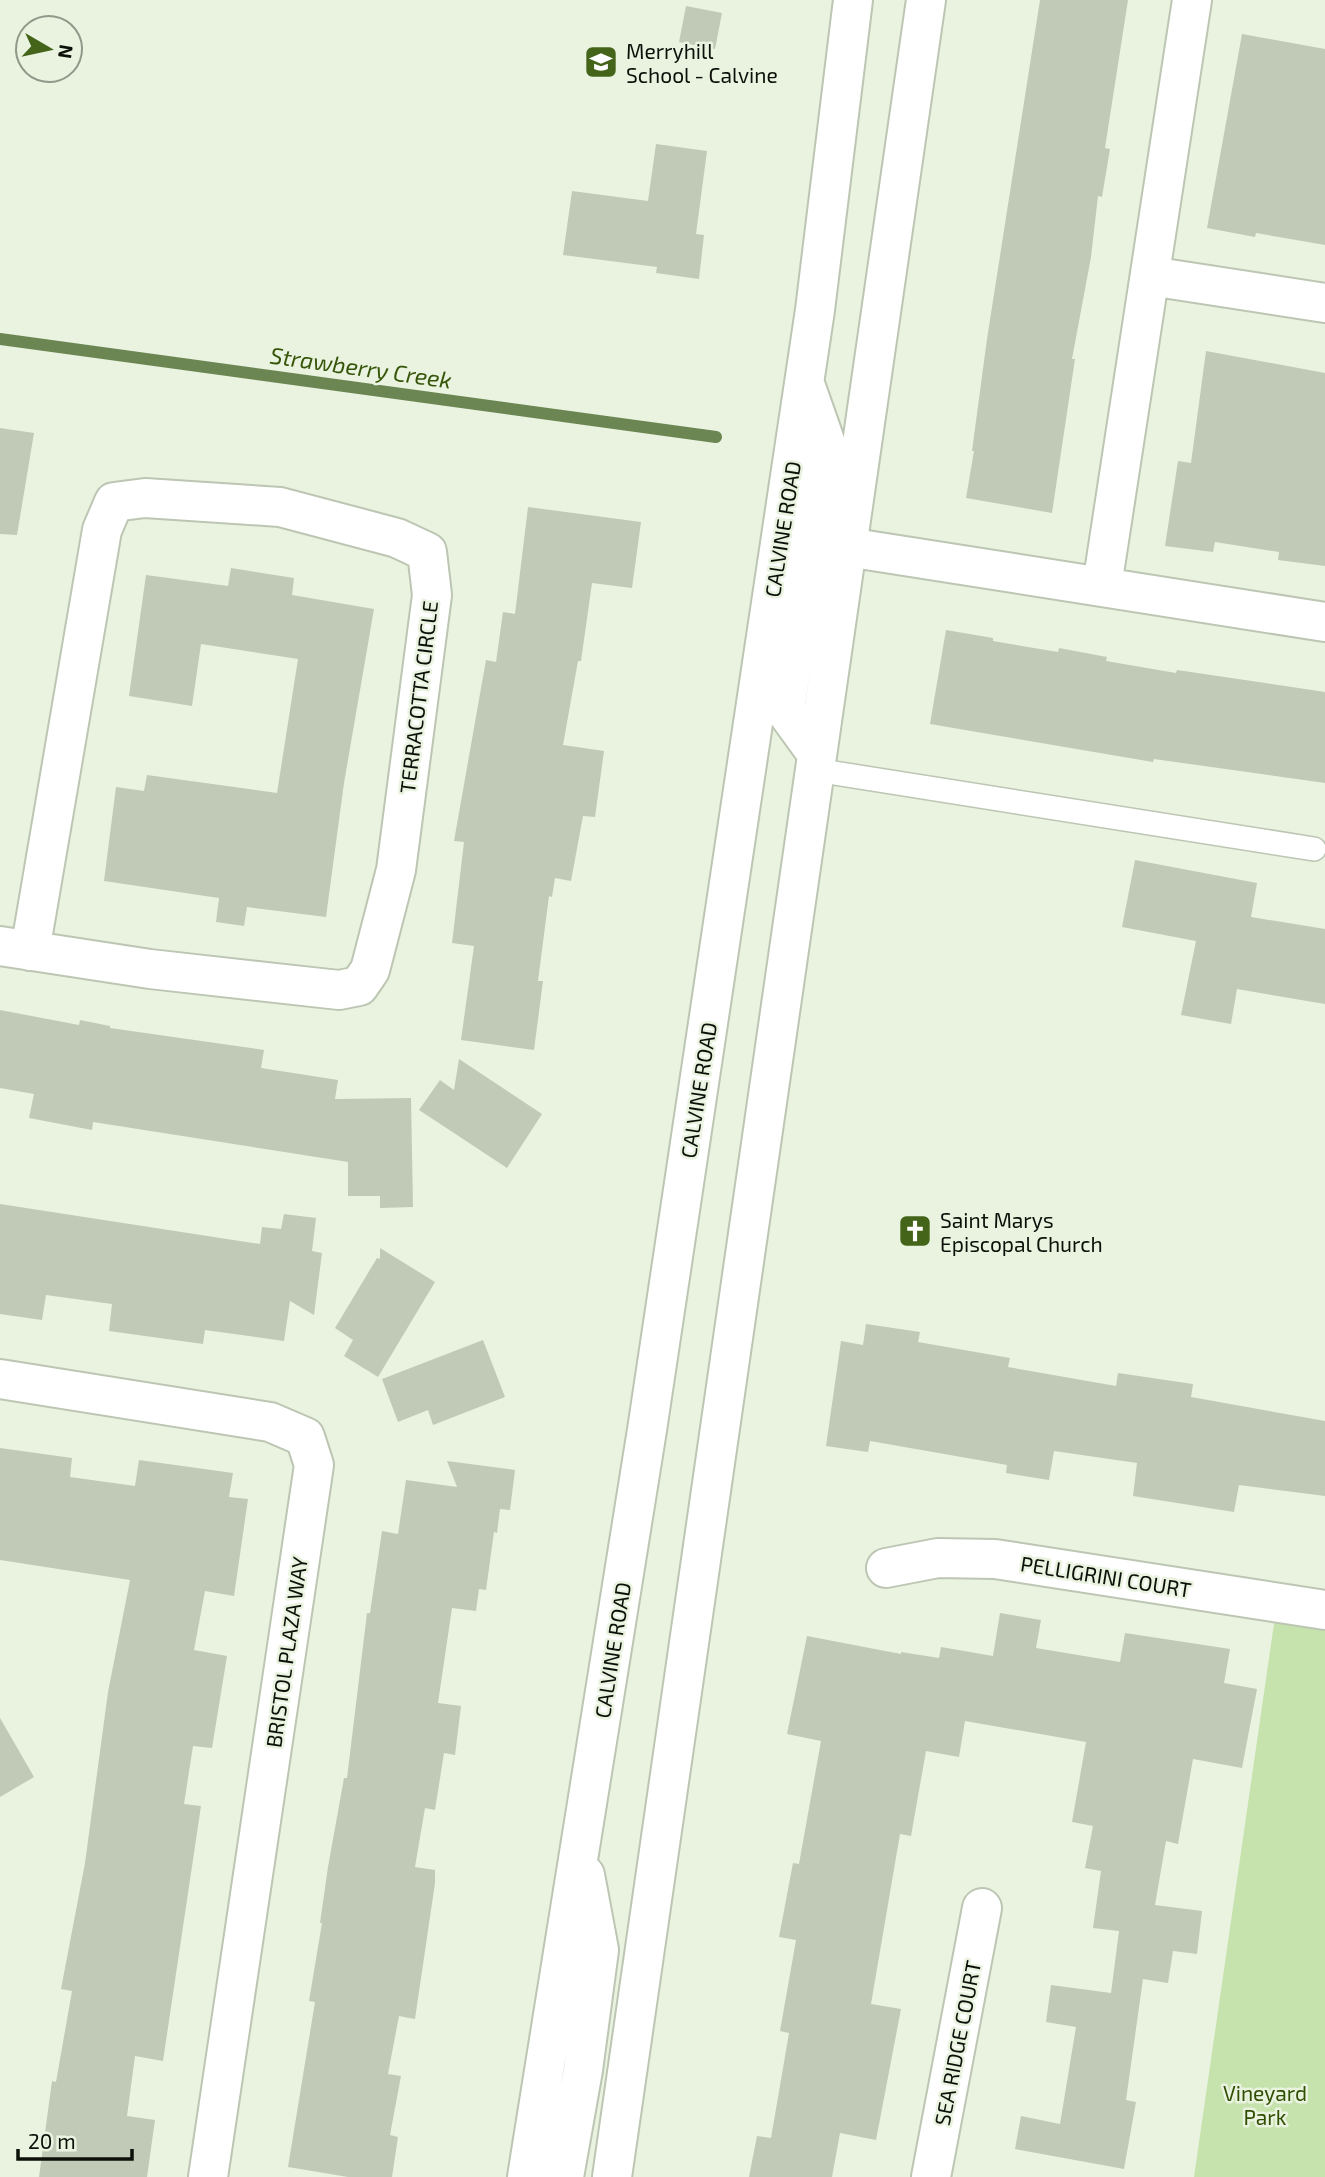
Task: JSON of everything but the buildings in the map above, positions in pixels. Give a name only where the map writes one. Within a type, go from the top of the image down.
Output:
[{"type":"main road","name":"CALVINE ROAD","points":[[527,2177],[647,1430],[804,382],[853,0]]},
{"type":"main road","points":[[901,0],[901,20],[914,83]]},
{"type":"main road","points":[[612,2177],[926,0]]},
{"type":"main road","points":[[1102,586],[1192,0]]},
{"type":"main road","points":[[1150,276],[1325,303]]},
{"type":"main road","points":[[804,382],[825,441],[785,710],[816,762]]},
{"type":"main road","name":"TERRACOTTA CIRCLE","points":[[145,498],[280,507],[397,538],[427,552],[432,595],[396,870],[370,970],[359,986],[339,990],[150,969],[15,948],[102,530],[114,502],[145,498]]},
{"type":"main road","points":[[847,547],[1325,622]]},
{"type":"main road","name":"BRISTOL PLAZA WAY","points":[[0,1379],[270,1422],[305,1437],[314,1465],[208,2177]]},
{"type":"main road","name":"PELLIGRINI COURT","points":[[886,1568],[938,1558],[995,1559],[1325,1610]]},
{"type":"main road","points":[[564,2177],[583,2070],[599,1950],[580,1849]]},
{"type":"main road","name":"SEA RIDGE COURT","points":[[931,2177],[982,1908]]},
{"type":"lane","points":[[816,762],[1314,849]]},
{"type":"green space","name":"Vineyard Park","points":[[1277,1603],[1325,1610],[1325,2177],[1194,2177]]},
{"type":"waterway","name":"Strawberry Creek","points":[[0,339],[716,437]]},
{"type":"place","name":"Merryhill School - Calvine","points":[[601,62]]},
{"type":"place","name":"Saint Marys Episcopal Church","points":[[915,1231]]}]
